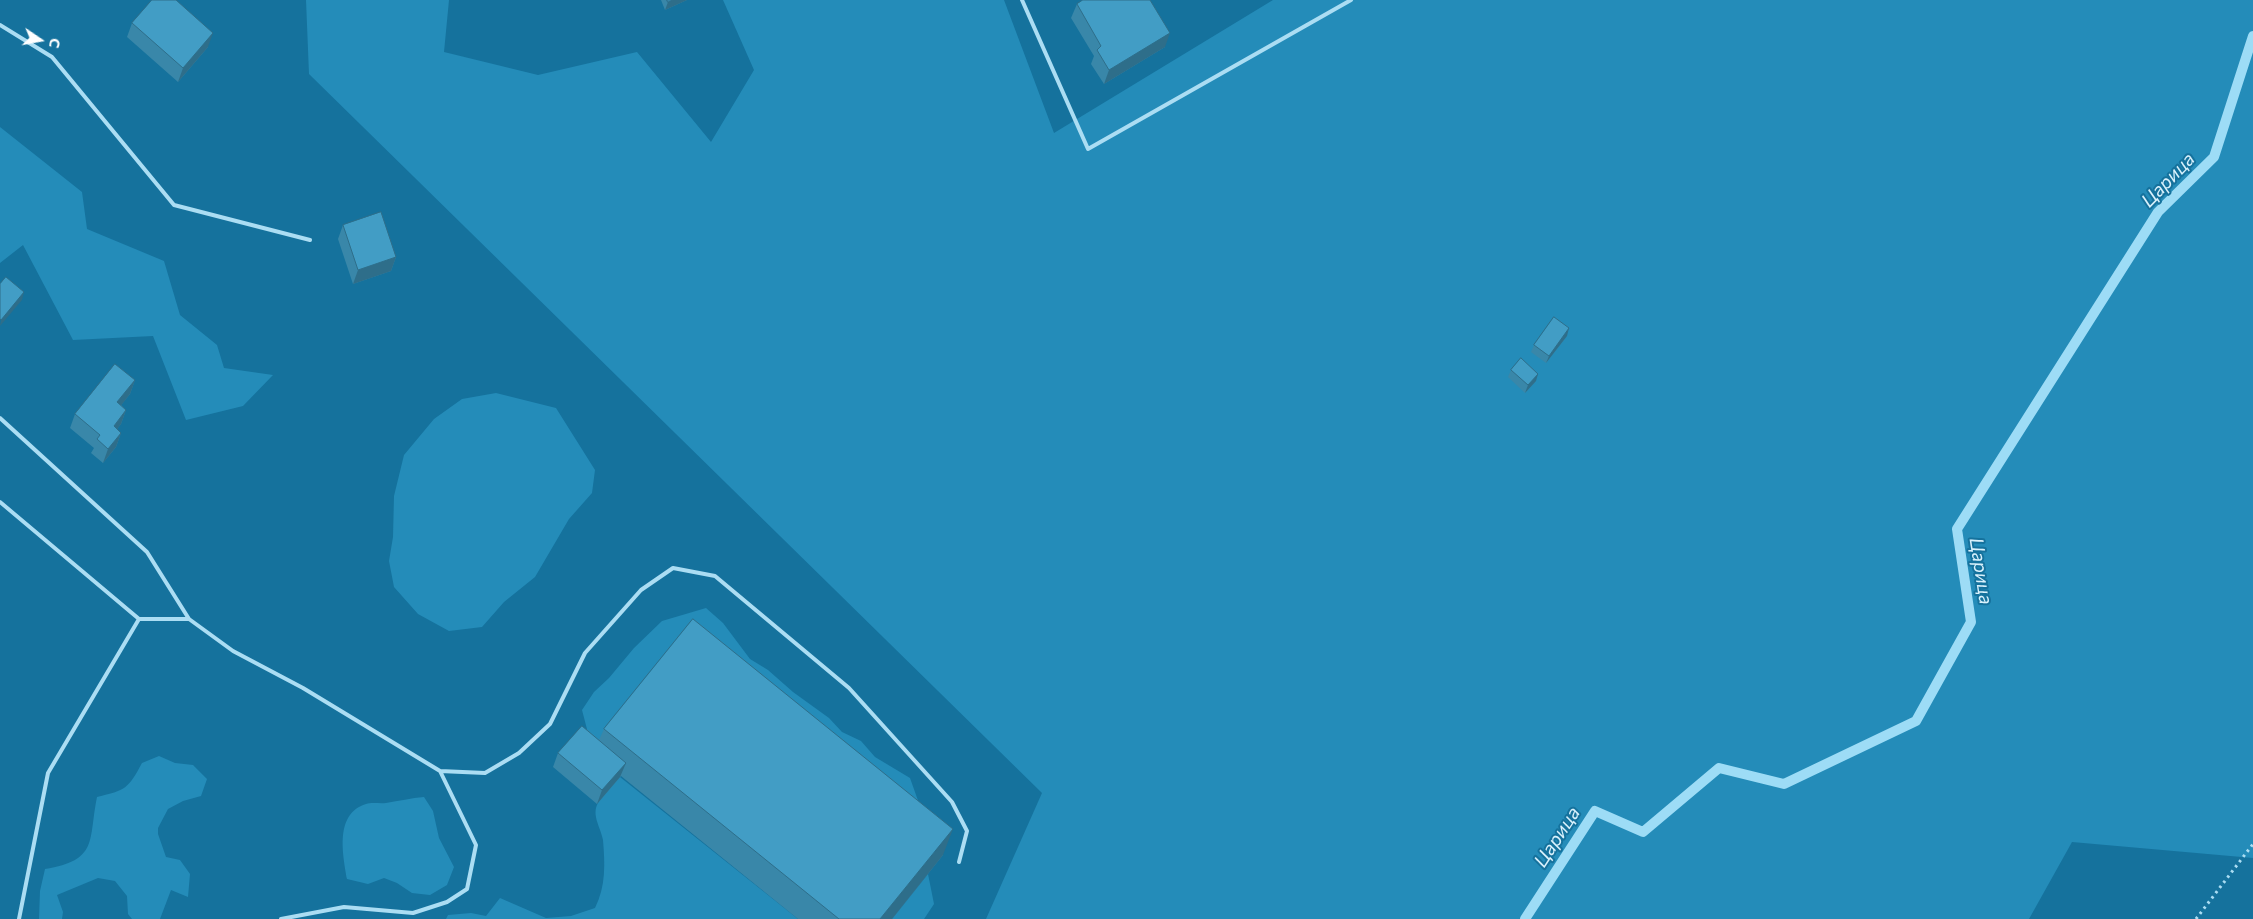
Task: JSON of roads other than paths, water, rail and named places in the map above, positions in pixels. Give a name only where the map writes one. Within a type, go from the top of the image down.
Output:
[{"type":"lane","points":[[1022,0],[1088,149],[1351,0]]},
{"type":"lane","points":[[0,25],[52,57],[174,205],[310,240]]},
{"type":"lane","points":[[0,418],[146,552],[189,620],[233,651],[303,688],[440,771],[485,773],[519,753],[550,724],[585,652],[641,590],[673,568],[715,576],[849,688],[952,802],[967,831],[960,862]]},
{"type":"lane","points":[[0,502],[139,619],[189,620]]},
{"type":"lane","points":[[19,919],[48,773],[139,619]]},
{"type":"lane","points":[[281,919],[344,907],[413,914],[447,902],[467,889],[476,845],[440,771]]},
{"type":"waterway","name":"Царица","points":[[1525,919],[1595,811],[1643,832],[1719,768],[1784,784],[1916,721],[1971,622],[1957,529],[2158,212],[2214,157],[2253,36]]}]
